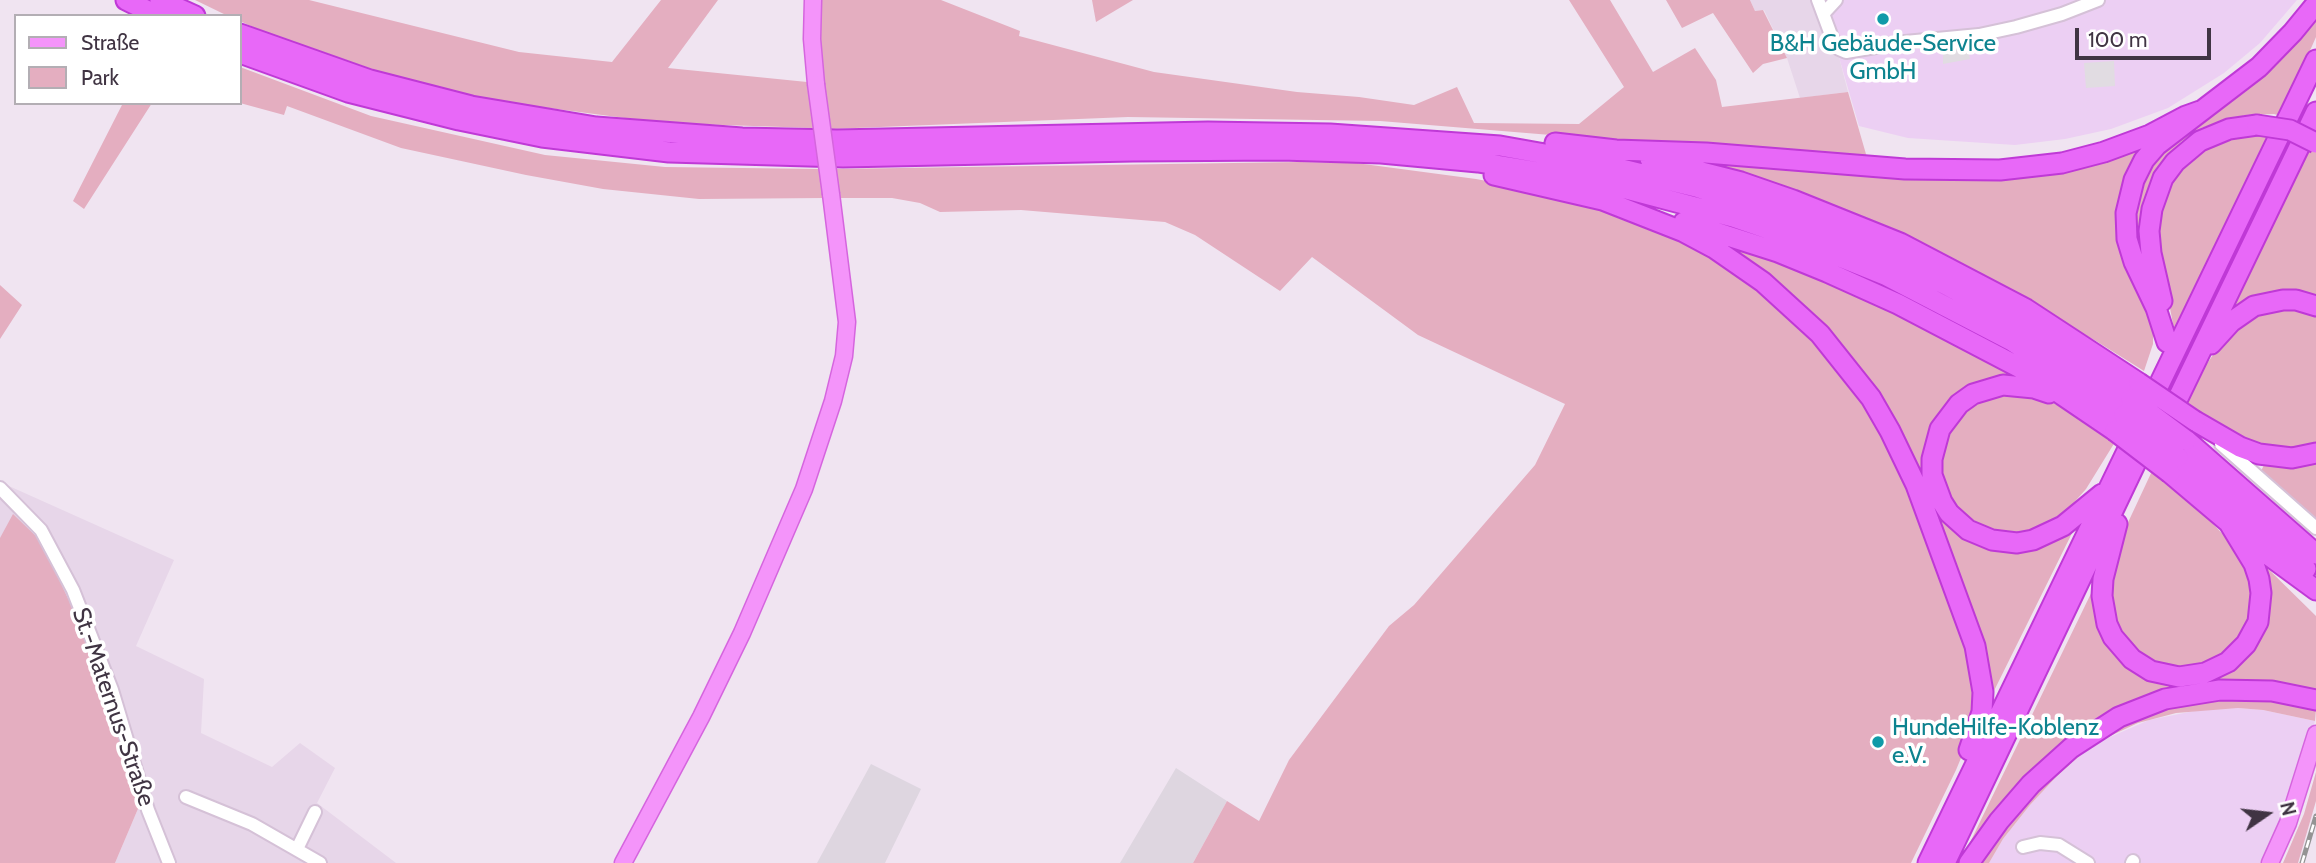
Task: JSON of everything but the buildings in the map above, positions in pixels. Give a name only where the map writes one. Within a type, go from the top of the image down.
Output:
[{"type":"highway","points":[[126,0],[154,14]]},
{"type":"highway","points":[[160,0],[191,14]]},
{"type":"highway","points":[[2167,342],[2156,308],[2130,251],[2126,227],[2127,203],[2134,180],[2152,151],[2259,67],[2316,4]]},
{"type":"highway","points":[[242,35],[370,80],[471,106],[620,129],[789,139],[915,139],[1208,132],[1330,134],[1457,151],[1646,192],[1733,216],[1888,276],[1977,321],[2127,407],[2200,425],[2259,454],[2292,458],[2316,453]]},
{"type":"highway","points":[[242,54],[348,92],[459,120],[542,137],[669,152],[843,158],[1133,150],[1381,153],[1457,151],[1501,138],[1616,150],[1694,152],[1905,169],[2000,170],[2088,156],[2133,142],[2200,111]]},
{"type":"highway","points":[[1928,863],[2316,60]]},
{"type":"highway","points":[[1945,863],[2316,89]]},
{"type":"highway","points":[[2031,682],[2044,667],[2060,640],[2316,112]]},
{"type":"highway","points":[[2165,374],[2167,342],[2164,310],[2150,241],[2152,209],[2159,187],[2175,162],[2200,141],[2228,129],[2256,125],[2290,130],[2316,143]]},
{"type":"highway","points":[[1616,150],[1741,182],[1844,219],[1900,243],[2026,309],[2178,457],[2250,518],[2314,583]]},
{"type":"highway","points":[[1457,151],[1498,176],[1600,199],[1728,236],[1827,272],[1898,304],[2011,363],[2053,387],[2088,412]]},
{"type":"highway","points":[[1600,199],[1684,232],[1714,248],[1763,282],[1820,334],[1863,387],[1890,431],[1925,509],[1968,624],[1980,669],[1982,712],[1955,786],[1951,815]]},
{"type":"highway","points":[[2194,364],[2231,322],[2254,306],[2283,300],[2296,300],[2316,306]]},
{"type":"highway","points":[[2108,489],[2063,526],[2033,540],[2004,543],[1980,537],[1958,523],[1941,502],[1932,475],[1932,458],[1940,429],[1959,404],[1973,394],[1989,388],[2018,385],[2049,393],[2088,412],[2127,407]]},
{"type":"highway","points":[[2117,524],[2103,579],[2102,596],[2107,624],[2117,644],[2132,659],[2151,671],[2179,677],[2205,673],[2228,662],[2246,644],[2258,622],[2261,608],[2259,579],[2254,564],[2229,523],[2178,457]]},
{"type":"highway","points":[[2178,457],[2316,554]]},
{"type":"highway","points":[[2229,523],[2314,583]]},
{"type":"highway","points":[[1969,863],[1999,821],[2031,784],[2071,748],[2119,717],[2165,699],[2210,691],[2248,690],[2316,700]]},
{"type":"main road","points":[[623,863],[743,633],[803,489],[833,401],[844,356],[847,322],[816,84],[812,39],[813,0]]},
{"type":"main road","points":[[2270,863],[2288,823],[2316,734]]},
{"type":"street","points":[[1818,0],[1834,43],[1839,49],[1852,51],[2016,27],[2098,0]]},
{"type":"street","points":[[1824,13],[1836,0]]},
{"type":"street","points":[[2200,425],[2316,528]]},
{"type":"street","name":"St.-Maternus-Straße","points":[[0,488],[41,530],[73,590],[112,690],[148,810],[169,863]]},
{"type":"street","points":[[186,797],[240,818],[320,863]]},
{"type":"street","points":[[297,849],[316,811]]},
{"type":"street","points":[[2023,848],[2040,843],[2059,845],[2088,863]]},
{"type":"shaded area","points":[[1750,0],[1822,0],[1838,39],[1840,61],[1848,92],[1800,98],[1787,58],[1764,10],[1755,11]]},
{"type":"shaded area","points":[[1822,0],[2297,0],[2260,43],[2224,73],[2168,108],[2111,129],[2065,139],[2015,145],[1908,138],[1859,126],[1840,61],[1838,39]]},
{"type":"shaded area","points":[[1967,44],[1970,59],[1943,64],[1943,47]]},
{"type":"shaded area","points":[[2114,61],[2115,86],[2086,88],[2084,63]]},
{"type":"shaded area","points":[[0,482],[174,560],[136,646],[204,679],[201,733],[272,767],[300,743],[335,768],[317,803],[396,863],[115,863],[143,797],[0,538]]},
{"type":"shaded area","points":[[2204,709],[2263,710],[2315,721],[2286,813],[2263,863],[1989,863],[2003,839],[2030,805],[2086,750],[2085,748],[2149,720]]},
{"type":"shaded area","points":[[871,764],[921,789],[885,863],[817,863]]},
{"type":"shaded area","points":[[1176,768],[1227,801],[1193,863],[1120,863]]},
{"type":"green space","points":[[195,0],[309,0],[519,52],[612,62],[661,0],[718,0],[668,68],[807,82],[814,128],[663,123],[488,100],[380,72],[255,28],[242,22],[242,14],[224,14]]},
{"type":"green space","points":[[818,0],[941,0],[1020,31],[1019,36],[1154,72],[1414,105],[1457,87],[1474,123],[1579,124],[1624,87],[1569,0],[1610,0],[1653,72],[1695,48],[1716,80],[1722,107],[1848,92],[1868,161],[1380,121],[1128,117],[830,129],[819,58]]},
{"type":"green space","points":[[1092,0],[1133,0],[1096,22]]},
{"type":"green space","points":[[1666,0],[1750,0],[1755,11],[1763,10],[1787,58],[1763,64],[1753,73],[1713,13],[1682,28]]},
{"type":"green space","points":[[2316,14],[2316,37],[2281,116],[2246,115],[2201,128],[2181,142],[2167,158],[2147,264],[2134,246],[2136,189],[2157,155]]},
{"type":"green space","points":[[242,68],[371,116],[545,155],[665,167],[820,169],[824,198],[699,199],[603,189],[401,148],[287,106],[284,115],[242,104]]},
{"type":"green space","points":[[122,105],[151,105],[84,209],[73,201]]},
{"type":"green space","points":[[2274,131],[2175,334],[2155,231],[2161,202],[2182,164],[2225,136]]},
{"type":"green space","points":[[2157,139],[2122,204],[2153,325],[2153,344],[2144,371],[1969,269],[1687,160],[1985,178]]},
{"type":"green space","points":[[2309,145],[2316,149],[2316,301],[2305,297],[2219,327]]},
{"type":"green space","points":[[1356,163],[1476,179],[1530,189],[1648,223],[1739,272],[1816,338],[1865,401],[1899,464],[1961,626],[1976,693],[1966,746],[1911,863],[1193,863],[1227,801],[1259,821],[1289,760],[1389,626],[1414,605],[1535,465],[1565,404],[1418,335],[1312,257],[1280,291],[1195,235],[1165,222],[1021,210],[940,212],[920,203],[892,198],[838,198],[835,169]]},
{"type":"green space","points":[[1693,230],[1848,286],[2021,376],[1956,401],[1931,487],[2000,547],[2080,517],[1986,707],[1983,671],[1866,385]]},
{"type":"green space","points":[[0,285],[22,305],[0,339]]},
{"type":"green space","points":[[2293,307],[2316,315],[2316,445],[2283,452],[2247,443],[2184,402],[2191,386],[2225,338],[2255,315]]},
{"type":"green space","points":[[2009,393],[2044,399],[2068,410],[2115,442],[2086,489],[2070,507],[2044,528],[2007,536],[1977,527],[1952,504],[1940,471],[1944,438],[1968,407],[1982,399]]},
{"type":"green space","points":[[2316,459],[2316,519],[2261,471],[2266,461]]},
{"type":"green space","points":[[2153,469],[2197,507],[2233,545],[2243,561],[2253,591],[2251,614],[2240,639],[2210,663],[2170,669],[2143,658],[2120,635],[2110,604],[2111,580],[2124,531]]},
{"type":"green space","points":[[13,514],[41,541],[111,690],[143,797],[115,863],[0,863],[0,538]]},
{"type":"green space","points":[[2256,557],[2316,616],[2316,692],[2278,686],[2104,719],[1960,863],[2099,577],[2101,618],[2161,679],[2247,648]]},
{"type":"green space","points":[[2241,694],[2316,709],[2315,721],[2263,710],[2238,708],[2176,713],[2138,723],[2086,750],[2030,805],[2003,839],[1989,863],[1976,863],[2030,795],[2081,747],[2153,710]]},
{"type":"green space","points":[[2316,772],[2316,801],[2298,863],[2283,863],[2304,814]]},
{"type":"railway","points":[[2302,863],[2316,816]]},
{"type":"place","name":"B&H Gebäude-Service GmbH","points":[[1883,19]]},
{"type":"place","name":"HundeHilfe-Koblenz e.V.","points":[[1878,742]]}]
